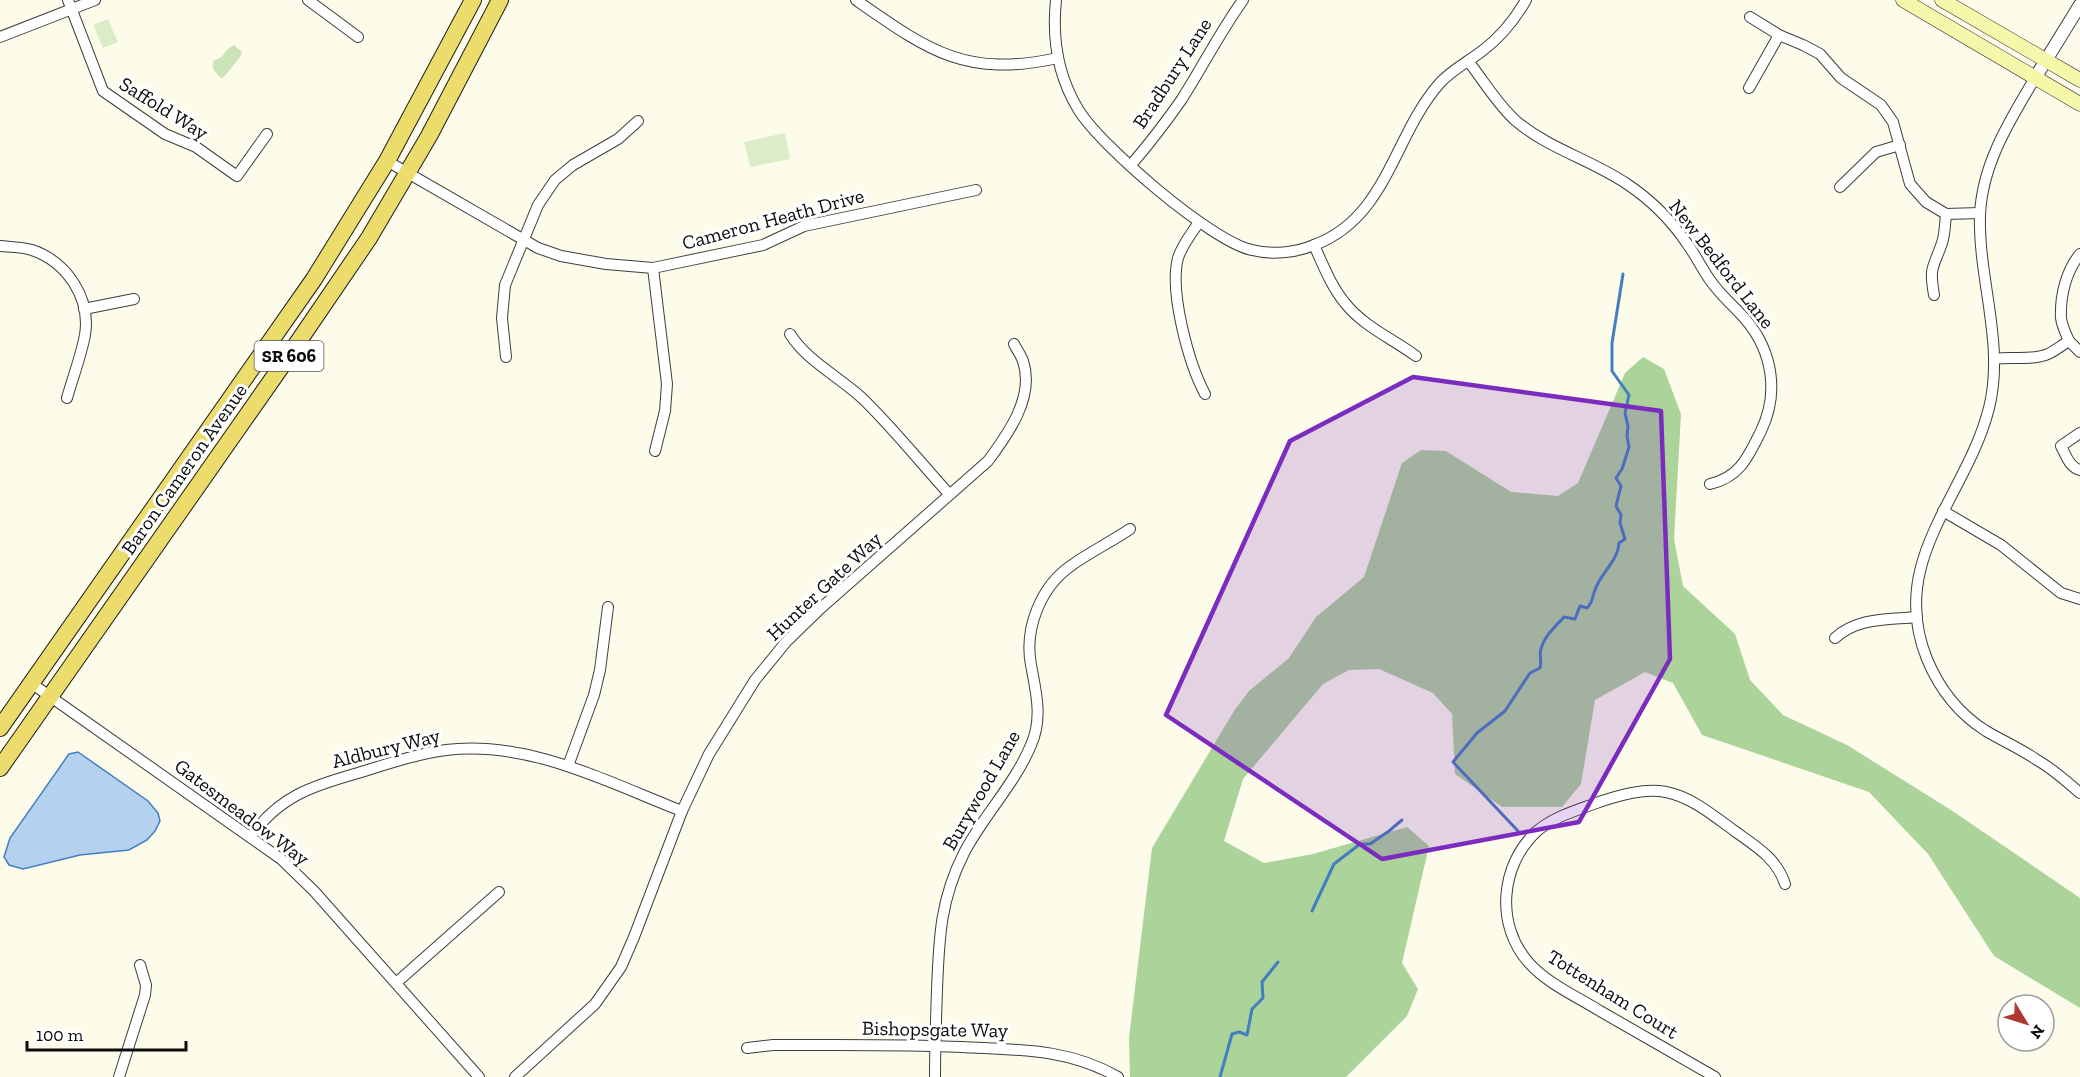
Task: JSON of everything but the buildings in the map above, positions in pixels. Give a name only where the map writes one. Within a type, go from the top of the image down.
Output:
[{"type":"main road","name":"Baron Cameron Avenue","points":[[0,728],[315,279],[387,161],[473,0]]},
{"type":"main road","name":"Baron Cameron Avenue","points":[[0,768],[326,303],[369,238],[408,173],[500,0]]},
{"type":"main road","points":[[1903,0],[2080,104]]},
{"type":"main road","points":[[1942,0],[2080,80]]},
{"type":"street","points":[[0,37],[69,4],[95,0]]},
{"type":"street","points":[[308,0],[358,37]]},
{"type":"street","points":[[856,0],[920,43],[947,55],[968,61],[1009,66],[1058,58]]},
{"type":"street","points":[[1056,0],[1054,21],[1058,58],[1068,90],[1078,109],[1105,143],[1199,222],[1221,237],[1251,250],[1283,252],[1314,245],[1357,220],[1366,209],[1438,85],[1506,30],[1526,0]]},
{"type":"street","name":"Bradbury Lane","points":[[1131,165],[1158,133],[1182,98],[1243,0]]},
{"type":"street","name":"Saffold Way","points":[[69,4],[103,91],[165,134],[196,147],[237,176],[267,134]]},
{"type":"street","points":[[2080,5],[2035,78],[1996,148],[1989,168],[1980,213],[1994,359],[1992,395],[1983,430],[1924,553],[1918,572],[1917,617],[1926,657],[1934,675],[1956,706],[1985,730],[2037,759],[2080,793]]},
{"type":"street","points":[[1750,16],[1779,35],[1820,54],[1841,78],[1881,105],[1893,122],[1910,184],[1926,202],[1946,214],[1980,213]]},
{"type":"street","points":[[1749,88],[1779,35]]},
{"type":"street","name":"New Bedford Lane","points":[[1468,61],[1499,104],[1516,121],[1547,142],[1604,170],[1655,206],[1687,243],[1723,297],[1756,332],[1763,346],[1770,371],[1769,410],[1740,468],[1726,479],[1710,484]]},
{"type":"street","points":[[506,357],[502,318],[505,285],[538,205],[555,180],[573,165],[618,139],[638,121]]},
{"type":"street","points":[[1840,187],[1876,152],[1900,145]]},
{"type":"street","name":"Cameron Heath Drive","points":[[387,161],[523,241],[561,256],[606,264],[653,268],[763,245],[804,226],[976,190]]},
{"type":"street","points":[[1934,295],[1930,275],[1943,241],[1946,214]]},
{"type":"street","points":[[1199,222],[1180,252],[1175,280],[1179,313],[1192,365],[1205,394]]},
{"type":"street","points":[[1314,245],[1333,286],[1346,304],[1370,326],[1416,356]]},
{"type":"street","points":[[0,246],[31,250],[56,262],[74,283],[84,309],[85,335],[66,398]]},
{"type":"street","points":[[2080,254],[2068,273],[2061,320],[2069,341],[2080,352]]},
{"type":"street","points":[[653,268],[667,384],[665,411],[655,452]]},
{"type":"street","points":[[84,309],[134,299]]},
{"type":"street","points":[[790,334],[798,348],[841,380],[878,415],[949,494]]},
{"type":"street","points":[[1994,359],[2047,354],[2069,341]]},
{"type":"street","name":"Hunter Gate Way","points":[[515,1077],[595,1004],[621,967],[682,812],[709,754],[755,680],[786,642],[860,572],[988,461],[1007,435],[1019,411],[1026,385],[1024,362],[1014,344]]},
{"type":"street","points":[[2080,433],[2061,446],[2075,469],[2080,470]]},
{"type":"street","points":[[1943,511],[2001,545],[2061,593],[2080,599]]},
{"type":"street","name":"Burywood Lane","points":[[935,1077],[939,936],[946,898],[964,852],[1012,780],[1031,746],[1036,731],[1038,704],[1029,646],[1034,616],[1040,602],[1058,576],[1071,565],[1131,529]]},
{"type":"street","points":[[568,766],[594,695],[600,670],[608,607]]},
{"type":"street","points":[[1835,638],[1853,625],[1864,621],[1917,617]]},
{"type":"street","name":"Gatesmeadow Way","points":[[31,683],[251,836],[302,878],[479,1077]]},
{"type":"street","name":"Aldbury Way","points":[[251,836],[274,810],[303,790],[416,755],[447,750],[495,749],[540,757],[682,812]]},
{"type":"street","name":"Tottenham Court","points":[[1715,1077],[1553,983],[1528,962],[1512,934],[1506,907],[1510,873],[1517,857],[1538,831],[1563,815],[1632,793],[1663,791],[1689,800],[1765,853],[1782,873],[1785,884]]},
{"type":"street","points":[[396,983],[499,892]]},
{"type":"street","points":[[119,1077],[145,995],[146,984],[140,965]]},
{"type":"street","name":"Bishopsgate Way","points":[[747,1048],[773,1045],[935,1046],[1041,1051],[1083,1060],[1119,1077]]},
{"type":"street","points":[[1689,1077],[1695,1066]]},
{"type":"highlighted area","points":[[1413,377],[1661,411],[1670,659],[1579,822],[1382,859],[1166,715],[1290,441]]},
{"type":"green space","points":[[108,19],[118,42],[103,48],[93,25]]},
{"type":"green space","points":[[234,45],[242,52],[221,78],[213,68],[214,60],[220,58]]},
{"type":"green space","points":[[785,133],[790,159],[750,167],[744,142]]},
{"type":"green space","points":[[1643,357],[1664,369],[1681,414],[1674,539],[1683,586],[1735,634],[1750,680],[1783,715],[1847,745],[1951,810],[2080,898],[2080,1008],[1994,956],[1928,854],[1869,792],[1702,735],[1673,683],[1645,672],[1595,700],[1581,784],[1562,807],[1502,807],[1455,774],[1452,714],[1433,693],[1379,669],[1349,670],[1323,684],[1243,779],[1224,841],[1264,863],[1313,854],[1407,827],[1429,846],[1402,963],[1418,989],[1407,1016],[1346,1077],[1130,1077],[1129,1038],[1152,848],[1234,711],[1249,691],[1289,658],[1316,617],[1364,577],[1402,463],[1421,450],[1446,451],[1511,492],[1558,496],[1578,483],[1625,373]]},
{"type":"water","points":[[78,752],[148,801],[158,813],[160,821],[155,831],[147,840],[129,850],[80,855],[23,869],[9,865],[4,857],[10,838],[69,754]]},
{"type":"waterway","points":[[1518,831],[1453,762],[1477,733],[1505,711],[1530,673],[1540,668],[1540,654],[1545,640],[1564,617],[1575,619],[1580,606],[1587,608],[1589,606],[1597,584],[1616,556],[1619,543],[1625,539],[1620,523],[1621,515],[1616,506],[1621,486],[1616,478],[1622,469],[1629,447],[1625,413],[1629,395],[1612,371],[1612,343],[1623,274]]},
{"type":"waterway","points":[[1312,911],[1334,864],[1360,844],[1370,844],[1402,820]]},
{"type":"waterway","points":[[1220,1077],[1232,1034],[1239,1032],[1247,1035],[1252,1009],[1263,998],[1262,982],[1278,962]]}]
